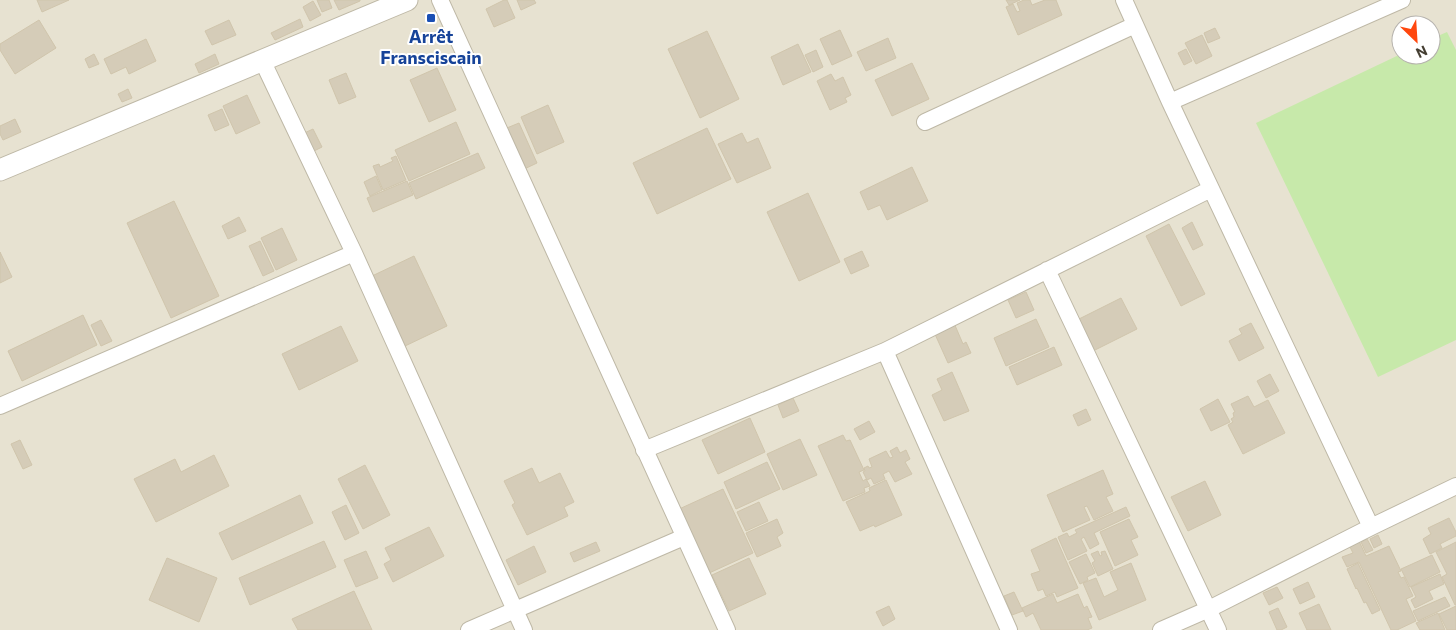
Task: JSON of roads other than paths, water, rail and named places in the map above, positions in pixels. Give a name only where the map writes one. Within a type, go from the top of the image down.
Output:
[{"type":"street","points":[[0,170],[407,0]]},
{"type":"street","points":[[440,0],[727,630]]},
{"type":"street","points":[[1124,0],[1370,527]]},
{"type":"street","points":[[1170,102],[1402,0]]},
{"type":"street","points":[[926,122],[1135,25]]},
{"type":"street","points":[[262,60],[354,253],[524,630]]},
{"type":"street","points":[[644,450],[885,351],[1211,188]]},
{"type":"street","points":[[0,406],[354,253]]},
{"type":"street","points":[[1047,270],[1218,630]]},
{"type":"street","points":[[885,351],[1009,630]]},
{"type":"street","points":[[1161,630],[1209,609],[1370,527],[1456,486]]},
{"type":"street","points":[[469,630],[684,537]]},
{"type":"place","name":"Arrêt Fransciscain","points":[[431,18]]}]
